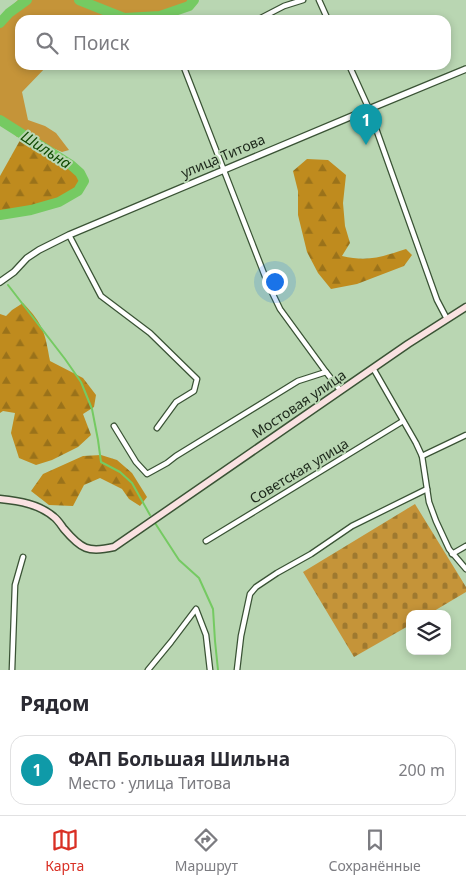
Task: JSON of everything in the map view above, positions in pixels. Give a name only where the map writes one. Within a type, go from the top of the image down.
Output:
[{"type":"main road","name":"Мостовая улица","points":[[0,499],[19,501],[36,506],[54,517],[74,541],[87,549],[100,550],[114,546],[340,390],[466,307]]},
{"type":"street","points":[[267,15],[284,6],[304,0]]},
{"type":"street","points":[[319,0],[326,15]]},
{"type":"street","name":"улица Титова","points":[[0,282],[14,272],[27,258],[69,235],[466,69]]},
{"type":"street","points":[[185,70],[268,284],[280,308],[340,390]]},
{"type":"street","points":[[351,70],[369,109],[437,300],[447,319]]},
{"type":"street","points":[[69,235],[101,296],[150,333],[198,379],[194,391],[176,402],[157,428]]},
{"type":"street","points":[[373,368],[416,442],[422,456],[427,489],[436,521],[452,554],[466,569]]},
{"type":"street","name":"Мостовая улица","points":[[114,426],[136,462],[147,474],[298,382],[326,372]]},
{"type":"street","name":"Советская улица","points":[[206,541],[404,421]]},
{"type":"street","points":[[422,456],[466,435]]},
{"type":"street","points":[[237,670],[241,636],[250,594],[256,587],[311,554],[352,526],[427,489]]},
{"type":"street","points":[[452,554],[466,546]]},
{"type":"street","points":[[12,670],[15,585],[23,557]]},
{"type":"street","points":[[148,670],[196,609],[206,635],[210,670]]},
{"type":"green space","points":[[18,0],[188,0],[184,8],[159,15],[127,13],[125,15],[15,15],[15,70],[43,70],[22,92],[28,120],[45,126],[56,133],[69,150],[62,152],[23,135],[17,137],[0,118],[0,18]]},
{"type":"green space","points":[[23,135],[71,165],[80,173],[84,181],[78,191],[59,202],[31,210],[0,215],[0,176]]},
{"type":"green space","points":[[307,159],[328,160],[346,175],[343,203],[345,226],[350,243],[342,256],[367,259],[406,249],[412,255],[404,266],[357,284],[331,289],[318,273],[307,252],[298,215],[298,191],[293,171]]},
{"type":"green space","points":[[23,303],[35,317],[42,330],[47,343],[50,361],[83,378],[96,395],[94,407],[83,414],[91,435],[78,447],[52,460],[36,465],[19,458],[11,433],[15,413],[3,411],[0,413],[0,314],[6,316]]},
{"type":"green space","points":[[101,455],[117,460],[132,473],[147,497],[140,506],[129,499],[122,489],[100,478],[84,485],[73,506],[49,505],[31,491],[43,474],[83,456]]},
{"type":"green space","points":[[415,504],[466,587],[466,592],[436,610],[406,610],[406,627],[354,657],[303,572]]},
{"type":"waterway","name":"Шильна","points":[[0,23],[9,13],[27,0]]},
{"type":"waterway","name":"Шильна","points":[[79,0],[116,15]]},
{"type":"waterway","name":"Шильна","points":[[163,15],[189,6],[194,0]]},
{"type":"waterway","name":"Шильна","points":[[0,120],[71,165],[80,173],[84,181],[78,191],[59,202],[31,210],[0,215]]},
{"type":"waterway","points":[[8,285],[81,382],[92,409],[101,462],[120,472],[132,483],[150,515]]},
{"type":"waterway","points":[[155,523],[179,560],[199,578],[213,609],[218,670]]},
{"type":"place","name":"ФАП Большая Шильна","points":[[366,145]]}]
